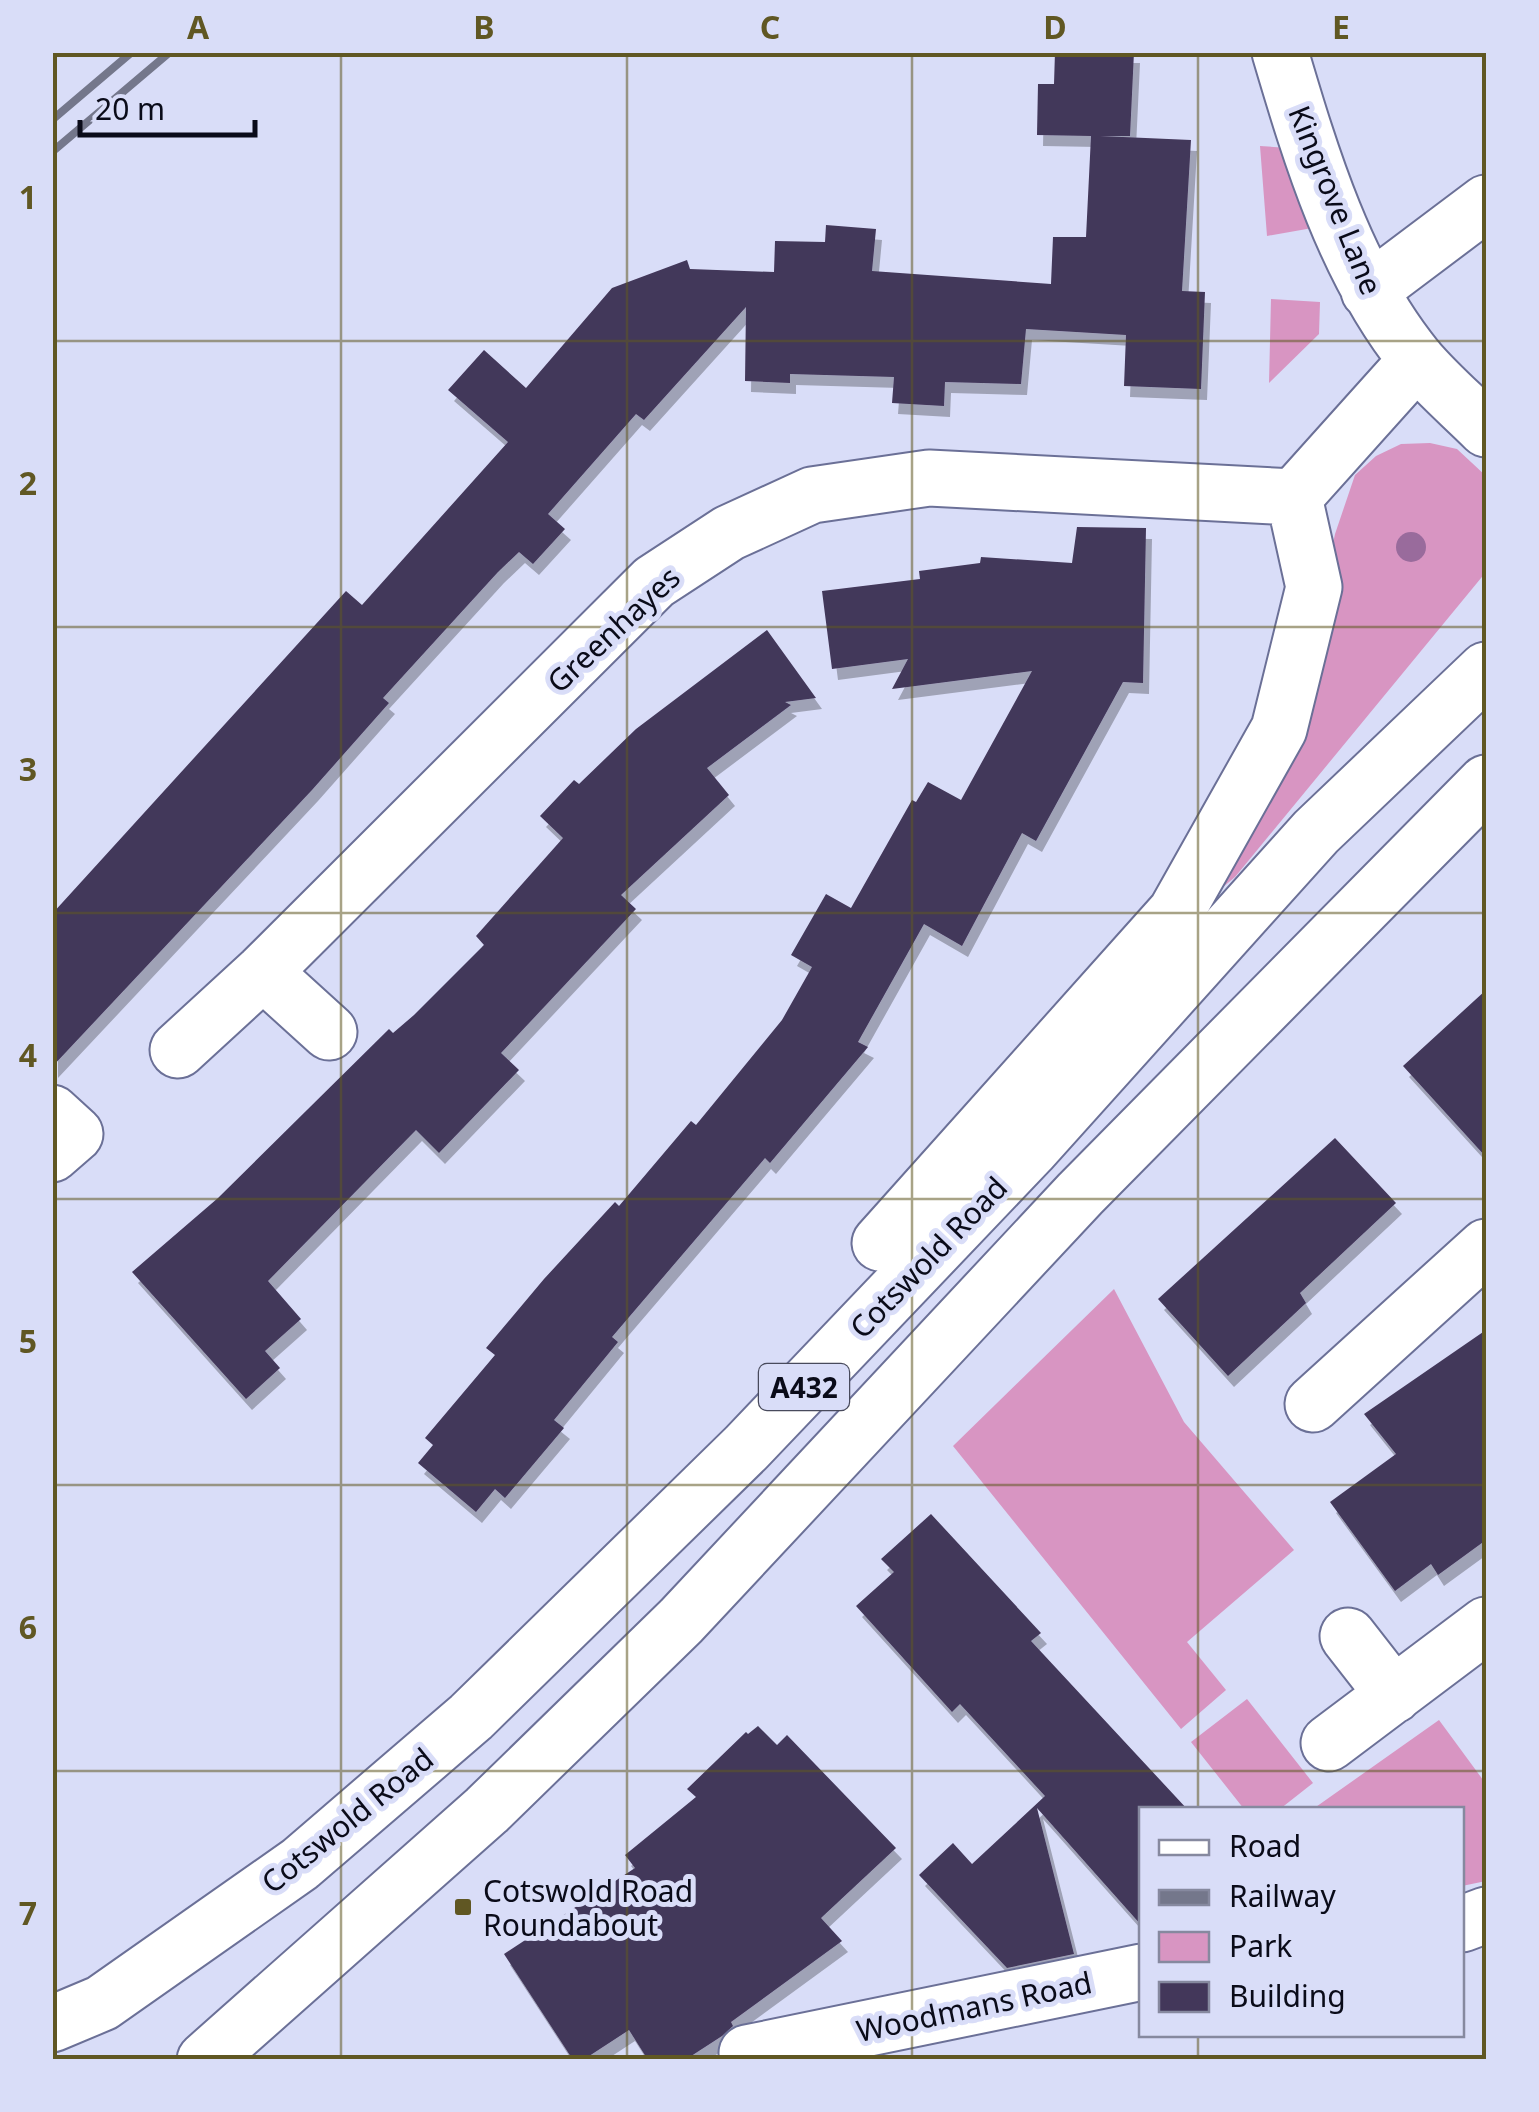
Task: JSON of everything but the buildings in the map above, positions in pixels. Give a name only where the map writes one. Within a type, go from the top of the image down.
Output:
[{"type":"street","name":"Kingrove Lane","points":[[1280,52],[1305,136],[1369,291],[1416,360],[1486,429]]},
{"type":"street","points":[[1369,291],[1486,203]]},
{"type":"street","points":[[1294,497],[1416,360]]},
{"type":"street","name":"Greenhayes","points":[[178,1050],[263,972],[654,582],[729,533],[812,494],[929,478],[1294,497]]},
{"type":"street","name":"Cotswold Road","points":[[880,1243],[1176,912],[1279,729],[1314,587],[1294,497]]},
{"type":"street","name":"Cotswold Road","points":[[52,2024],[102,2004],[300,1864],[471,1716],[746,1448],[1030,1150],[1316,832],[1486,670]]},
{"type":"street","name":"A432","points":[[204,2060],[486,1810],[681,1621],[1080,1194],[1486,783]]},
{"type":"street","points":[[263,972],[330,1032]]},
{"type":"street","points":[[52,1113],[75,1134],[52,1154]]},
{"type":"street","points":[[1313,1404],[1486,1247]]},
{"type":"street","points":[[1329,1743],[1486,1625]]},
{"type":"street","points":[[1348,1636],[1394,1695]]},
{"type":"street","name":"Woodmans Road","points":[[748,2053],[1139,1973]]},
{"type":"green space","points":[[1260,146],[1288,148],[1318,227],[1267,236]]},
{"type":"green space","points":[[1271,299],[1320,302],[1319,334],[1269,383]]},
{"type":"green space","points":[[1430,443],[1457,449],[1486,476],[1486,572],[1235,877],[1193,912],[1299,702],[1335,534],[1355,475],[1376,456],[1401,444]]},
{"type":"green space","points":[[1114,1289],[1184,1422],[1294,1550],[1187,1642],[1226,1690],[1181,1729],[953,1446]]},
{"type":"green space","points":[[1247,1699],[1313,1783],[1283,1807],[1242,1807],[1191,1742]]},
{"type":"green space","points":[[1439,1720],[1486,1784],[1486,1881],[1464,1886],[1464,1807],[1316,1807]]},
{"type":"railway","points":[[52,120],[132,52]]},
{"type":"railway","points":[[52,152],[170,52]]},
{"type":"place","name":"Cotswold Road Roundabout","points":[[463,1907]]}]
